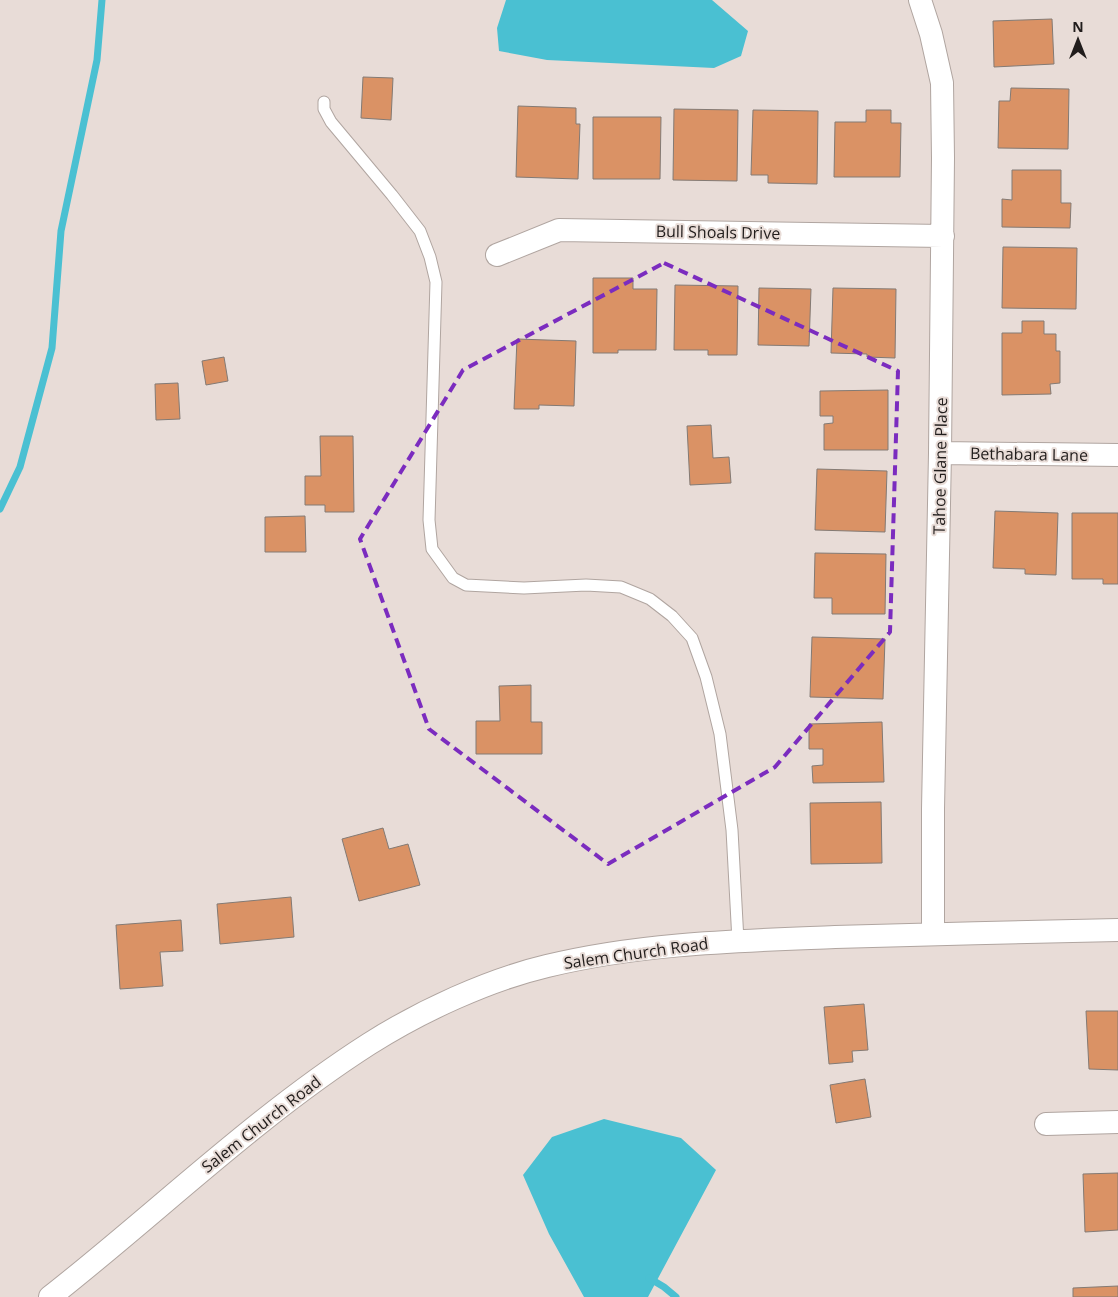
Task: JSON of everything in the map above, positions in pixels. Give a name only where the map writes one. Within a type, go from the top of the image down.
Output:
[{"type":"street","name":"Tahoe Glane Place","points":[[920,0],[931,34],[942,83],[943,236],[933,809],[934,934]]},
{"type":"street","name":"Bull Shoals Drive","points":[[497,255],[559,230],[943,236]]},
{"type":"street","name":"Bethabara Lane","points":[[940,453],[1118,455]]},
{"type":"street","name":"Salem Church Road","points":[[50,1297],[283,1105],[371,1042],[456,997],[544,966],[599,955],[738,940],[1118,930]]},
{"type":"street","points":[[1046,1124],[1118,1122]]},
{"type":"lane","points":[[324,102],[324,109],[331,122],[420,231],[430,257],[436,282],[429,520],[432,548],[453,578],[466,585],[524,588],[586,585],[621,587],[650,599],[672,616],[692,638],[706,677],[720,734],[732,830],[738,940]]},
{"type":"highlighted area","points":[[664,263],[898,371],[890,632],[775,767],[608,864],[429,729],[360,539],[463,370]]},
{"type":"water","points":[[506,0],[712,0],[748,31],[741,56],[714,68],[547,60],[499,51],[497,28]]},
{"type":"water","points":[[604,1119],[681,1138],[716,1170],[648,1297],[584,1297],[549,1234],[523,1175],[552,1137]]},
{"type":"building","points":[[1052,19],[1054,64],[994,67],[993,21]]},
{"type":"building","points":[[363,77],[393,78],[391,120],[361,118]]},
{"type":"building","points":[[1011,88],[1069,89],[1068,149],[998,148],[999,101],[1010,101]]},
{"type":"building","points":[[518,106],[576,108],[576,124],[580,124],[578,179],[516,177]]},
{"type":"building","points":[[674,109],[738,110],[737,181],[673,180]]},
{"type":"building","points":[[753,110],[818,111],[817,184],[768,183],[768,175],[751,175]]},
{"type":"building","points":[[866,110],[891,110],[891,123],[901,123],[900,177],[834,177],[835,122],[866,122]]},
{"type":"building","points":[[593,117],[661,117],[660,179],[593,179]]},
{"type":"building","points":[[1012,170],[1061,170],[1061,203],[1071,203],[1070,228],[1002,227],[1002,199],[1012,200]]},
{"type":"building","points":[[1003,247],[1077,248],[1076,309],[1002,308]]},
{"type":"building","points":[[593,278],[633,278],[633,289],[657,289],[656,350],[618,350],[618,353],[593,353]]},
{"type":"building","points":[[675,285],[738,286],[737,355],[708,355],[708,350],[674,350]]},
{"type":"building","points":[[759,288],[811,289],[809,346],[758,345]]},
{"type":"building","points":[[833,288],[896,289],[895,358],[867,357],[867,354],[831,353]]},
{"type":"building","points":[[1022,321],[1044,321],[1044,334],[1056,334],[1056,351],[1060,351],[1060,383],[1050,384],[1051,394],[1002,395],[1002,333],[1022,333]]},
{"type":"building","points":[[517,339],[576,341],[574,406],[539,405],[539,409],[514,409]]},
{"type":"building","points":[[224,357],[228,381],[206,385],[202,361]]},
{"type":"building","points":[[178,383],[180,419],[156,420],[155,384]]},
{"type":"building","points":[[888,390],[888,450],[824,450],[824,424],[833,423],[833,416],[820,416],[820,391]]},
{"type":"building","points":[[711,425],[713,458],[729,457],[731,483],[690,485],[687,426]]},
{"type":"building","points":[[320,436],[353,436],[354,512],[325,512],[325,505],[305,505],[305,476],[321,476]]},
{"type":"building","points":[[817,469],[887,471],[885,532],[815,530]]},
{"type":"building","points":[[995,511],[1058,513],[1056,575],[1025,574],[1025,569],[993,568]]},
{"type":"building","points":[[1072,513],[1118,513],[1118,584],[1103,584],[1103,579],[1072,579]]},
{"type":"building","points":[[305,516],[306,552],[265,552],[265,517]]},
{"type":"building","points":[[815,553],[886,554],[885,614],[832,614],[832,598],[814,598]]},
{"type":"building","points":[[812,637],[885,639],[883,699],[810,697]]},
{"type":"building","points":[[531,685],[531,722],[542,722],[542,754],[476,754],[476,721],[500,721],[499,686]]},
{"type":"building","points":[[882,722],[884,782],[813,783],[812,766],[823,765],[823,749],[809,749],[809,724]]},
{"type":"building","points":[[881,802],[882,863],[811,864],[810,803]]},
{"type":"building","points":[[383,828],[389,849],[408,844],[420,885],[359,901],[342,839]]},
{"type":"building","points":[[291,897],[294,937],[220,944],[217,904]]},
{"type":"building","points":[[181,920],[183,951],[160,952],[163,986],[120,989],[116,925]]},
{"type":"building","points":[[864,1004],[868,1050],[852,1051],[853,1062],[829,1064],[824,1007]]},
{"type":"building","points":[[1086,1011],[1118,1011],[1118,1070],[1089,1069]]},
{"type":"building","points":[[865,1079],[871,1117],[836,1123],[830,1085]]},
{"type":"building","points":[[1118,1173],[1118,1230],[1085,1232],[1083,1174]]},
{"type":"building","points":[[1118,1286],[1118,1297],[1073,1297],[1073,1288]]},
{"type":"waterway","points":[[0,509],[20,467],[52,348],[61,231],[97,60],[102,0]]},
{"type":"waterway","points":[[649,1278],[676,1297]]}]
